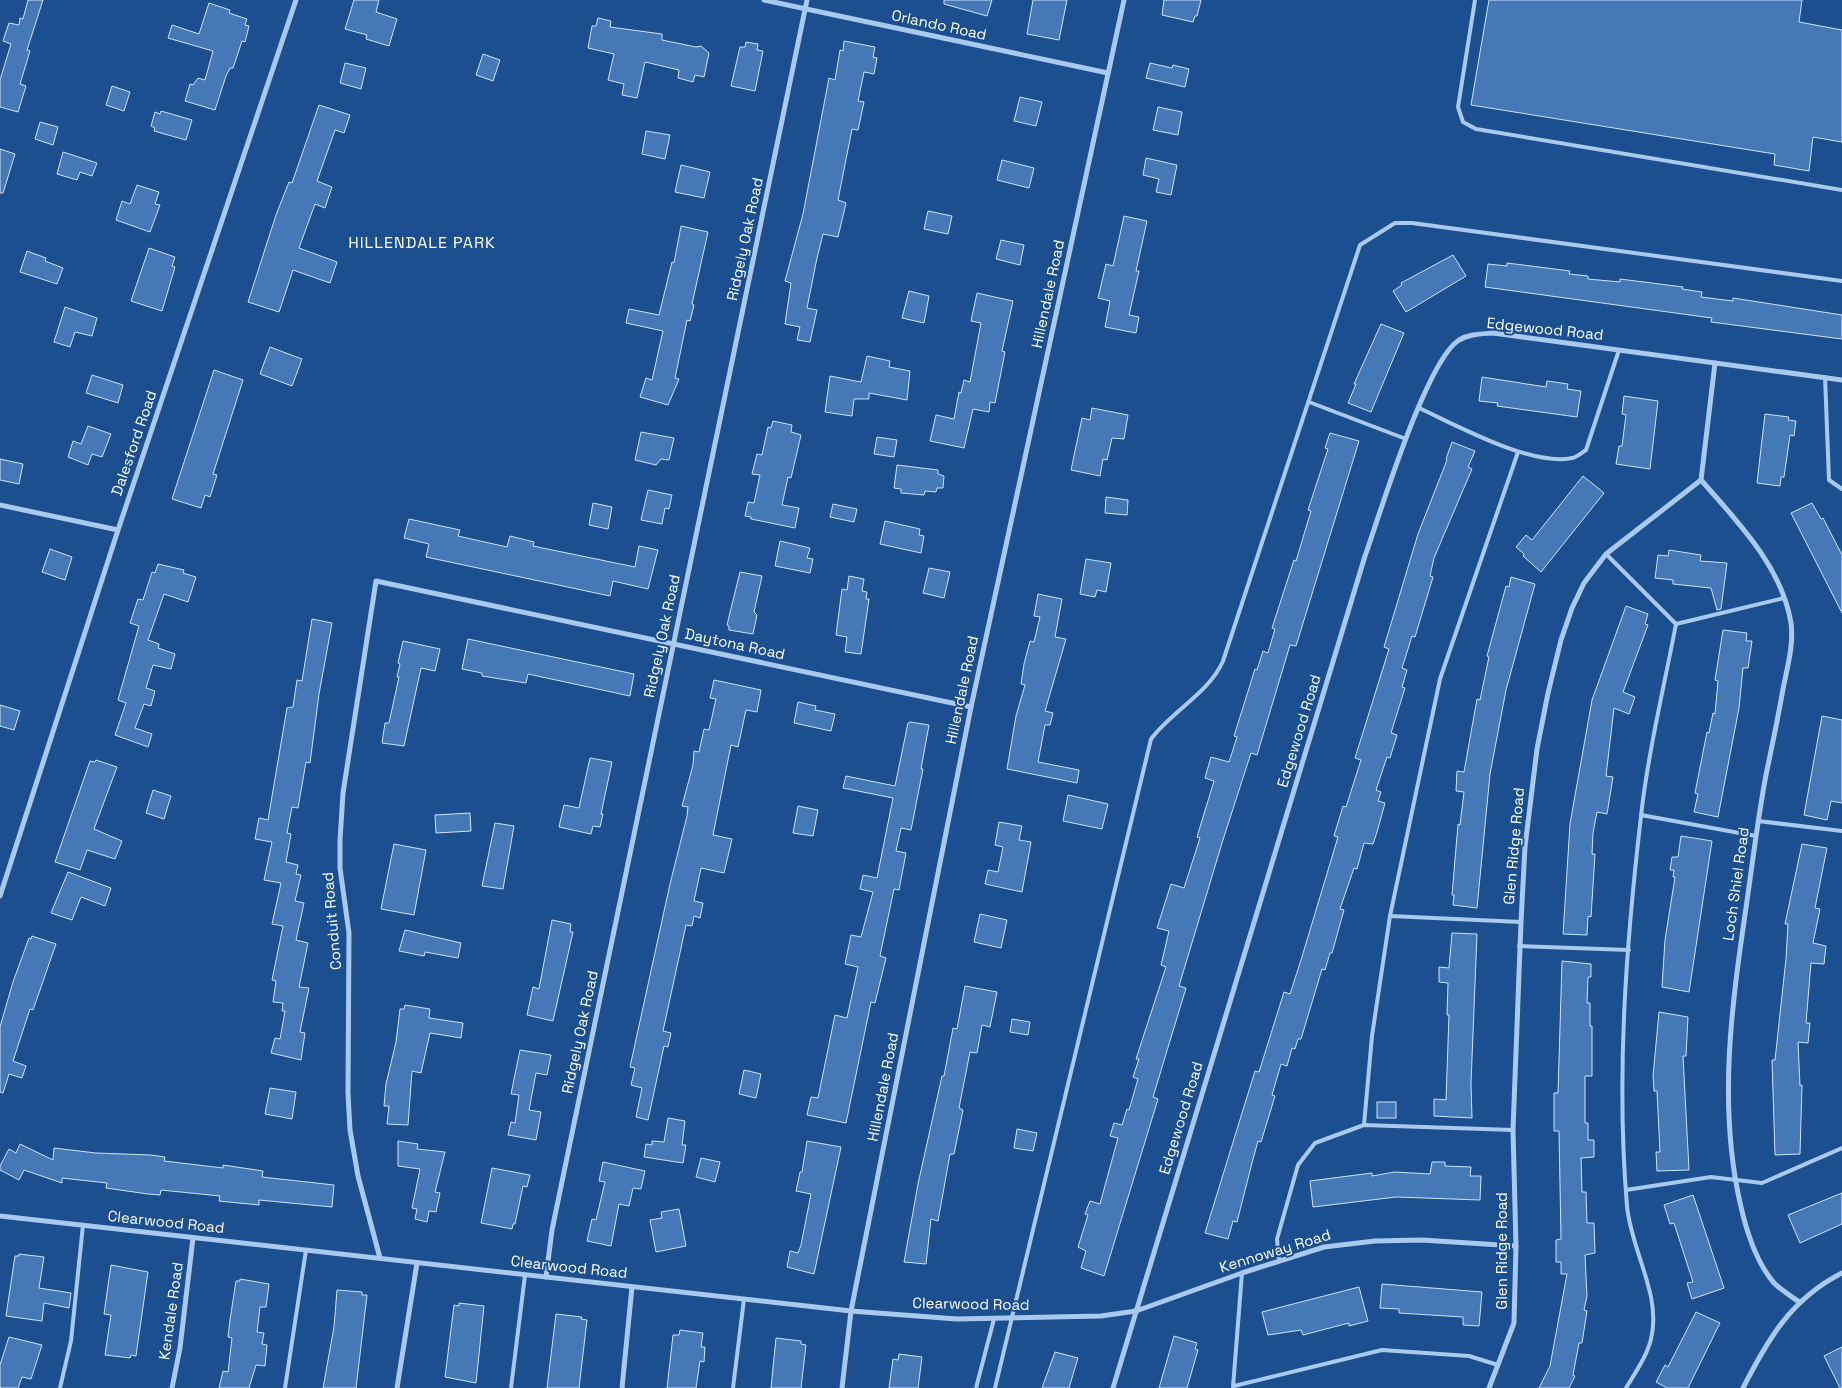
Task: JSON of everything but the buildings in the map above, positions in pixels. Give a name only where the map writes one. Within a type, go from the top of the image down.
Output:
[{"type":"street","name":"Dalesford Road","points":[[0,896],[118,530],[296,0]]},
{"type":"street","name":"Orlando Road","points":[[764,0],[1108,73]]},
{"type":"street","name":"Ridgely Oak Road","points":[[546,1277],[552,1230],[807,0]]},
{"type":"street","name":"Hillendale Road","points":[[842,1388],[851,1311],[971,707],[1124,0]]},
{"type":"street","name":"Edgewood Road","points":[[1113,1388],[1365,556],[1418,408],[1448,351],[1458,340],[1471,335],[1493,333],[1842,380]]},
{"type":"street","points":[[1701,480],[1715,363]]},
{"type":"street","name":"Glen Ridge Road","points":[[1489,1388],[1500,1365],[1514,1323],[1516,1246],[1514,1130],[1519,946],[1525,847],[1537,749],[1548,692],[1561,640],[1572,608],[1584,583],[1606,554],[1701,480]]},
{"type":"street","name":"Loch Shiel Road","points":[[1701,480],[1747,534],[1770,568],[1784,598],[1791,624],[1792,641],[1758,821],[1732,999],[1728,1050],[1728,1130],[1734,1180],[1745,1226],[1756,1252],[1775,1283],[1799,1302]]},
{"type":"street","points":[[0,505],[118,530]]},
{"type":"street","name":"Daytona Road","points":[[376,581],[971,707]]},
{"type":"street","name":"Conduit Road","points":[[376,581],[343,793],[340,868],[349,932],[348,1093],[350,1130],[358,1176],[380,1258]]},
{"type":"street","name":"Clearwood Road","points":[[0,1216],[851,1311],[994,1319],[1101,1316],[1136,1311]]},
{"type":"street","name":"Kendale Road","points":[[172,1388],[180,1348],[193,1238]]},
{"type":"street","name":"Kennoway Road","points":[[1136,1311],[1242,1272],[1324,1247],[1374,1241],[1422,1240],[1516,1246]]},
{"type":"street","points":[[397,1388],[417,1263]]},
{"type":"street","points":[[1743,1388],[1772,1336],[1799,1302],[1814,1289],[1842,1273]]},
{"type":"street","points":[[622,1388],[632,1287]]},
{"type":"lane","points":[[1475,0],[1458,108],[1463,122],[1470,126],[1476,129],[1842,190]]},
{"type":"lane","points":[[995,1388],[1151,739],[1161,726],[1217,676],[1360,246],[1395,222],[1438,226],[1842,280]]},
{"type":"lane","points":[[1418,408],[1518,452],[1563,459],[1574,458],[1586,450],[1618,350]]},
{"type":"lane","points":[[1825,377],[1829,480],[1842,489]]},
{"type":"lane","points":[[1309,402],[1406,439]]},
{"type":"lane","points":[[1364,1125],[1372,1036],[1390,916],[1440,679],[1518,452]]},
{"type":"lane","points":[[1606,554],[1676,624]]},
{"type":"lane","points":[[1676,624],[1784,598]]},
{"type":"lane","points":[[1626,1388],[1651,1340],[1653,1311],[1651,1293],[1629,1225],[1626,1190],[1621,1086],[1629,950],[1641,815],[1676,624]]},
{"type":"lane","points":[[1641,815],[1756,836]]},
{"type":"lane","points":[[1758,821],[1842,831]]},
{"type":"lane","points":[[1390,916],[1521,922]]},
{"type":"lane","points":[[1519,946],[1629,950]]},
{"type":"lane","points":[[1279,1260],[1277,1239],[1298,1165],[1315,1143],[1364,1125],[1514,1130]]},
{"type":"lane","points":[[1626,1190],[1711,1177],[1762,1183],[1842,1148]]},
{"type":"lane","points":[[60,1388],[70,1341],[83,1225]]},
{"type":"lane","points":[[285,1388],[306,1250]]},
{"type":"lane","points":[[1242,1272],[1233,1387],[1382,1350],[1469,1356],[1500,1365]]},
{"type":"lane","points":[[511,1388],[525,1275]]},
{"type":"lane","points":[[733,1388],[744,1299]]},
{"type":"lane","points":[[976,1388],[994,1319]]},
{"type":"district","name":"HILLENDALE PARK","points":[[422,242]]}]
